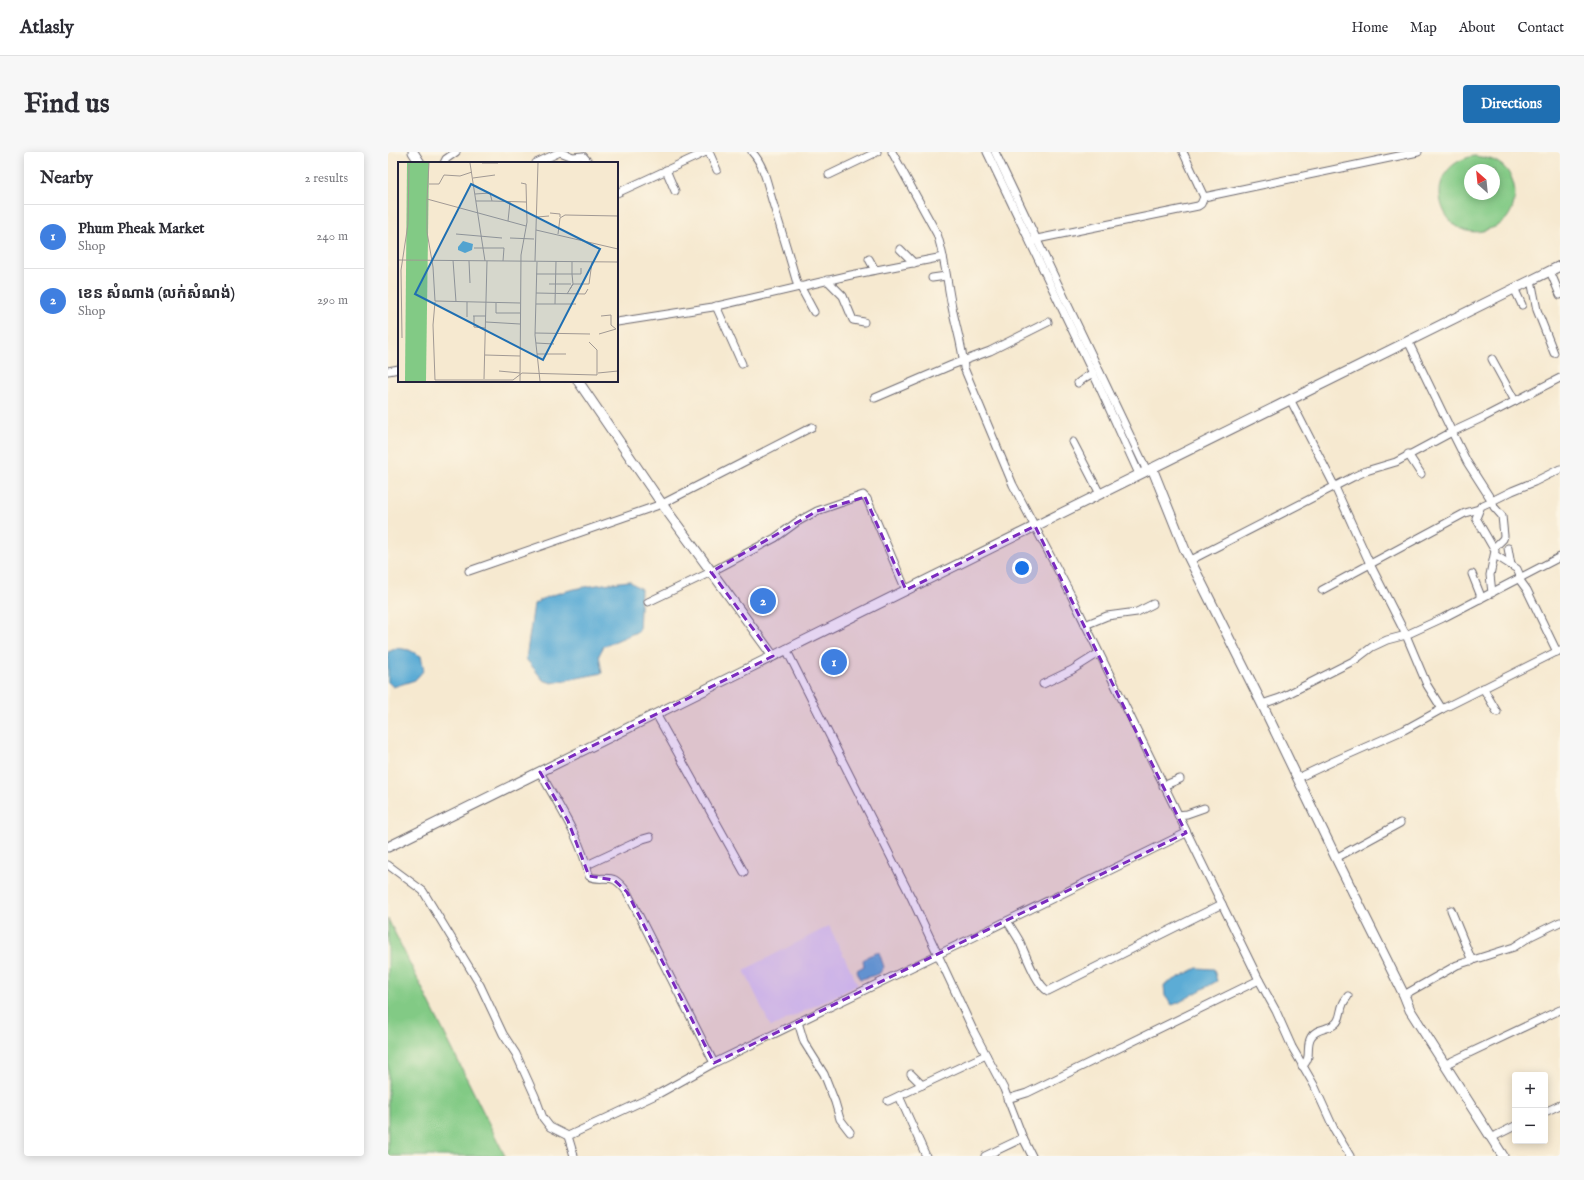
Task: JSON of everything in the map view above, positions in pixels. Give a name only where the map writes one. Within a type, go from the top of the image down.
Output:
[{"type":"main road","points":[[413,152],[419,162]]},
{"type":"main road","points":[[388,847],[1560,266]]},
{"type":"main road","points":[[579,382],[662,504],[773,656]]},
{"type":"main road","points":[[1146,471],[1167,508],[1410,1010],[1503,1156]]},
{"type":"street","points":[[444,162],[446,158],[456,152]]},
{"type":"street","points":[[538,162],[560,152],[573,157],[583,156],[588,162]]},
{"type":"street","points":[[618,193],[708,152],[716,170]]},
{"type":"street","points":[[752,152],[759,159],[799,287],[814,312]]},
{"type":"street","points":[[829,175],[877,152]]},
{"type":"street","points":[[892,152],[934,226],[941,244],[967,378],[997,444],[1013,485],[1099,653],[1186,833],[1276,1011],[1292,1047],[1314,1085],[1334,1129],[1350,1156]]},
{"type":"street","points":[[987,152],[1034,241],[1146,471]]},
{"type":"street","points":[[995,152],[1093,373],[1146,471]]},
{"type":"street","points":[[1034,241],[1198,206],[1201,204],[1204,197],[1183,152]]},
{"type":"street","points":[[1204,197],[1418,152]]},
{"type":"street","points":[[666,170],[675,191]]},
{"type":"street","points":[[900,249],[914,263]]},
{"type":"street","points":[[618,322],[716,306],[827,280],[943,257]]},
{"type":"street","points":[[869,259],[876,270]]},
{"type":"street","points":[[1550,271],[1560,295]]},
{"type":"street","points":[[932,278],[946,276]]},
{"type":"street","points":[[827,280],[843,296],[853,320],[864,322]]},
{"type":"street","points":[[1531,280],[1536,310],[1554,353]]},
{"type":"street","points":[[1514,288],[1522,305]]},
{"type":"street","points":[[716,306],[742,364]]},
{"type":"street","points":[[875,398],[990,351],[1048,322]]},
{"type":"street","points":[[1408,341],[1467,462],[1492,501],[1494,507],[1502,516],[1504,536],[1494,551],[1490,575],[1492,593]]},
{"type":"street","points":[[1492,359],[1515,401]]},
{"type":"street","points":[[388,371],[398,369]]},
{"type":"street","points":[[1078,383],[1093,373]]},
{"type":"street","points":[[1191,560],[1249,531],[1293,506],[1366,471],[1396,462],[1408,454],[1560,378]]},
{"type":"street","points":[[1290,399],[1335,487],[1370,564],[1406,635],[1427,685],[1442,709]]},
{"type":"street","points":[[469,571],[662,504],[812,426]]},
{"type":"street","points":[[1073,442],[1100,494]]},
{"type":"street","points":[[1408,454],[1421,474]]},
{"type":"street","points":[[1322,590],[1465,513],[1479,509],[1485,503],[1560,469]]},
{"type":"street","points":[[648,602],[711,572],[775,538],[808,515],[863,496],[867,499],[906,590]]},
{"type":"street","points":[[1298,778],[1404,730],[1442,709],[1558,651],[1520,579],[1517,569],[1494,551],[1476,518],[1479,509]]},
{"type":"street","points":[[1508,548],[1511,564]]},
{"type":"street","points":[[1262,704],[1280,698],[1354,660],[1380,643],[1406,635],[1443,618],[1560,557]]},
{"type":"street","points":[[1472,574],[1480,594],[1480,599]]},
{"type":"street","points":[[1085,625],[1107,616],[1137,612],[1153,604]]},
{"type":"street","points":[[786,649],[912,899],[986,1055],[1004,1089],[1023,1138],[1032,1156]]},
{"type":"street","points":[[1043,684],[1072,670],[1099,653]]},
{"type":"street","points":[[1483,688],[1497,712]]},
{"type":"street","points":[[656,714],[744,872]]},
{"type":"street","points":[[540,772],[568,821],[587,865],[589,876],[592,878],[614,880],[627,892],[714,1063]]},
{"type":"street","points":[[1163,786],[1180,779]]},
{"type":"street","points":[[1178,815],[1187,814],[1204,808]]},
{"type":"street","points":[[1336,858],[1400,823]]},
{"type":"street","points":[[388,865],[423,891],[480,985],[503,1034],[516,1054],[543,1118],[550,1127],[568,1136],[660,1093],[714,1063],[1186,833]]},
{"type":"street","points":[[587,865],[650,837]]},
{"type":"street","points":[[1007,921],[1044,989],[1048,990],[1222,904]]},
{"type":"street","points":[[1451,910],[1472,961]]},
{"type":"street","points":[[1404,995],[1451,968],[1514,947],[1531,936],[1560,922]]},
{"type":"street","points":[[1007,1099],[1027,1092],[1259,980]]},
{"type":"street","points":[[1302,1066],[1308,1059],[1309,1039],[1318,1030],[1335,1025],[1338,1021],[1342,1004],[1348,996]]},
{"type":"street","points":[[1444,1065],[1560,1010]]},
{"type":"street","points":[[798,1022],[804,1042],[824,1074],[840,1119],[850,1132]]},
{"type":"street","points":[[888,1100],[986,1055]]},
{"type":"street","points":[[911,1074],[922,1085]]},
{"type":"street","points":[[899,1096],[926,1156]]},
{"type":"street","points":[[1548,1110],[1560,1104]]},
{"type":"street","points":[[1491,1138],[1512,1128]]},
{"type":"street","points":[[568,1136],[574,1156]]},
{"type":"street","points":[[985,1156],[1023,1138]]},
{"type":"highlighted area","points":[[865,497],[906,590],[1035,526],[1186,833],[714,1063],[627,892],[614,880],[589,876],[568,821],[540,772],[773,656],[711,572],[817,511]]},
{"type":"shaded area","points":[[829,926],[858,985],[771,1027],[744,970]]},
{"type":"green space","points":[[1474,156],[1483,157],[1497,162],[1500,164],[1464,164],[1464,200],[1500,200],[1500,164],[1509,173],[1514,188],[1514,204],[1507,218],[1499,225],[1489,229],[1472,232],[1458,227],[1448,217],[1441,204],[1440,189],[1445,175],[1456,163]]},
{"type":"green space","points":[[388,919],[505,1156],[388,1156]]},
{"type":"water","points":[[629,581],[641,589],[639,631],[604,646],[599,655],[602,673],[552,683],[543,680],[526,659],[534,604],[554,594],[593,586]]},
{"type":"water","points":[[397,648],[409,650],[421,656],[424,670],[415,680],[393,687],[388,682],[388,652]]},
{"type":"water","points":[[879,952],[884,967],[879,974],[861,979],[859,978],[857,970],[864,966],[863,960],[868,956]]},
{"type":"water","points":[[1197,968],[1214,969],[1217,981],[1172,1005],[1165,996],[1164,985]]},
{"type":"place","name":"ខេន សំណាង (លក់សំណង់)","points":[[763,601]]},
{"type":"place","name":"Phum Pheak Market","points":[[834,662]]}]
